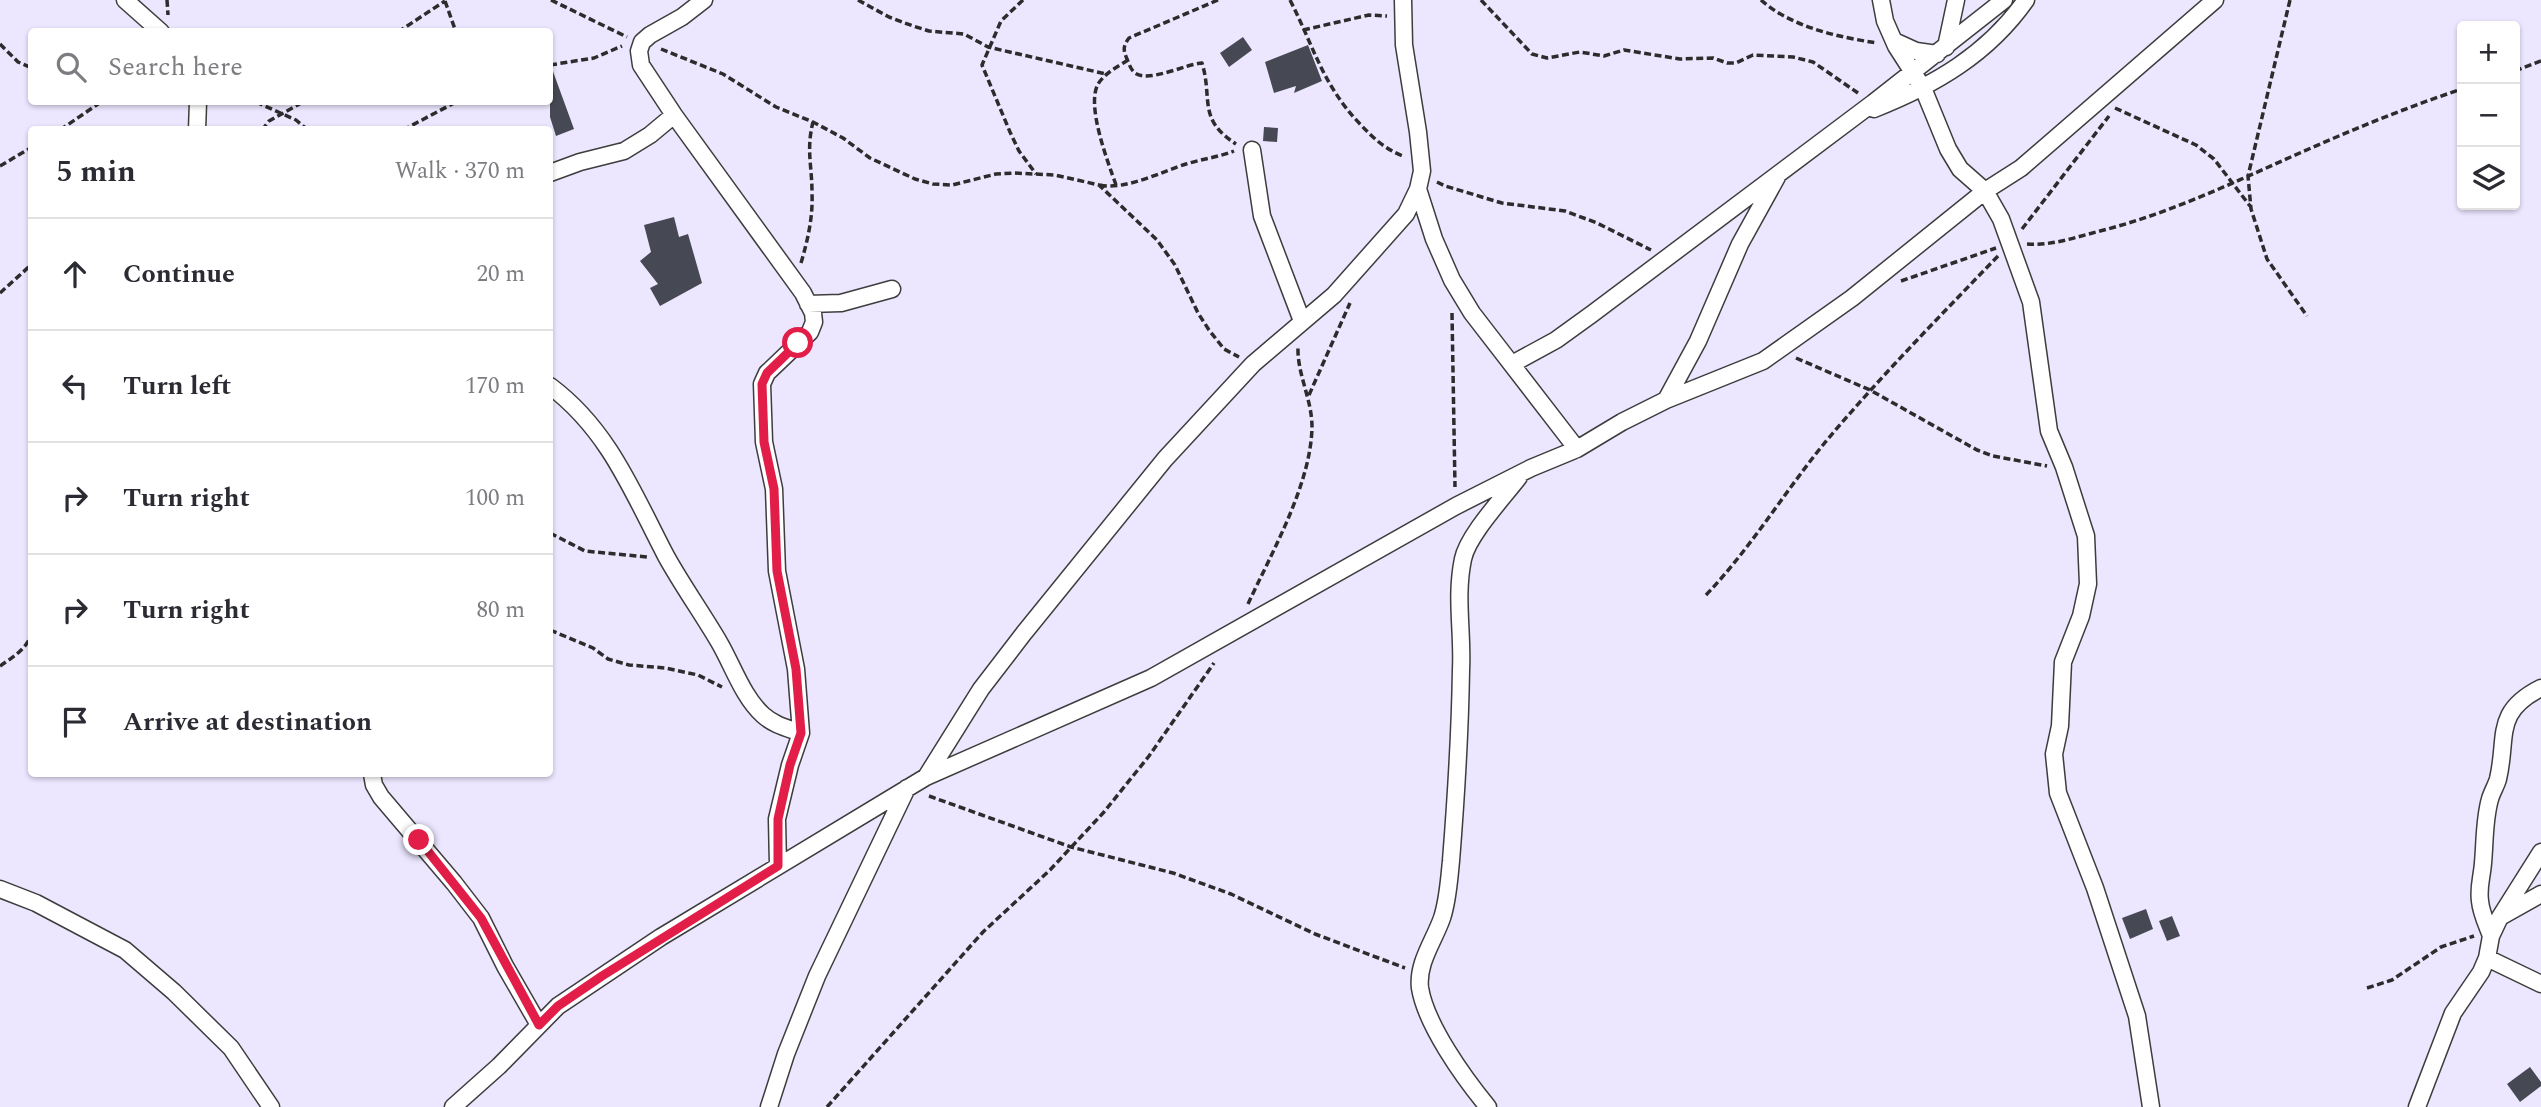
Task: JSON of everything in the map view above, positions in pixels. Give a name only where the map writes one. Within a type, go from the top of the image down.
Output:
[{"type":"street","points":[[125,0],[156,28]]},
{"type":"street","points":[[704,0],[642,42],[639,51],[641,65],[806,298],[814,322],[810,332],[767,373],[762,384],[764,442],[774,489],[777,571],[796,669],[801,733],[790,765],[778,819],[778,866]]},
{"type":"street","points":[[1881,0],[1885,20],[1895,43],[1923,88],[1948,149],[1960,169],[1985,191],[2001,219],[2031,302],[2047,420],[2086,536],[2088,584],[2081,616],[2063,662],[2060,726],[2054,754],[2055,775],[2058,793],[2095,888],[2137,1016],[2151,1107]]},
{"type":"street","points":[[1941,50],[1956,0]]},
{"type":"street","points":[[1512,365],[1556,340],[1873,103],[2004,0]]},
{"type":"street","points":[[1853,117],[1923,88],[1960,67],[1990,41],[2026,0]]},
{"type":"street","points":[[453,1107],[499,1066],[558,1006],[778,866],[926,777],[1151,678],[1456,506],[1577,449],[1666,400],[1763,360],[1778,351],[1852,298],[1985,191],[2021,168],[2215,0]]},
{"type":"street","points":[[1403,8],[1404,45],[1420,175],[1434,239],[1452,279],[1472,313],[1577,449]]},
{"type":"street","points":[[1895,43],[1916,51],[1941,50]]},
{"type":"street","points":[[197,126],[198,105]]},
{"type":"street","points":[[553,172],[624,151],[650,135],[674,115]]},
{"type":"street","points":[[1252,150],[1262,216],[1301,323]]},
{"type":"street","points":[[1666,400],[1699,341],[1740,244],[1780,171]]},
{"type":"street","points":[[926,777],[981,689],[1165,459],[1253,364],[1334,295],[1363,265],[1406,214],[1420,175]]},
{"type":"street","points":[[806,298],[841,303],[892,289]]},
{"type":"street","points":[[553,388],[579,409],[599,435],[635,493],[670,562],[699,607],[751,703],[776,725],[801,733]]},
{"type":"street","points":[[1488,1107],[1454,1060],[1426,1009],[1420,986],[1420,973],[1442,918],[1451,860],[1462,668],[1458,596],[1463,558],[1469,542],[1522,473]]},
{"type":"street","points":[[2490,934],[2480,903],[2479,879],[2483,869],[2490,798],[2498,780],[2504,724],[2519,703],[2541,688]]},
{"type":"street","points":[[373,777],[381,797],[481,918],[539,1025]]},
{"type":"street","points":[[769,1107],[786,1054],[817,976],[907,788]]},
{"type":"street","points":[[2417,1107],[2453,1013],[2487,958],[2490,934],[2541,852]]},
{"type":"street","points":[[0,889],[36,903],[125,950],[174,992],[231,1048],[271,1107]]},
{"type":"street","points":[[2500,917],[2541,894]]},
{"type":"street","points":[[2487,958],[2541,984]]},
{"type":"path","points":[[404,28],[445,0],[455,28]]},
{"type":"path","points":[[551,0],[632,39],[605,55],[553,64]]},
{"type":"path","points":[[858,0],[889,17],[929,31],[964,34],[988,47],[1106,74]]},
{"type":"path","points":[[1023,0],[1000,21],[982,65],[1019,151],[1036,175]]},
{"type":"path","points":[[642,42],[723,74],[776,107],[813,122],[843,138],[870,158],[915,179],[952,185],[996,174],[1055,175],[1106,187],[1242,148],[1223,134],[1211,119],[1202,63],[1160,74],[1138,75],[1133,71],[1124,51],[1129,38],[1218,0]]},
{"type":"path","points":[[1290,0],[1330,88],[1371,136],[1420,175],[1445,186],[1502,203],[1565,211],[1597,223],[1665,257]]},
{"type":"path","points":[[1481,0],[1538,58],[1560,57],[1580,52],[1604,56],[1624,50],[1680,59],[1713,58],[1727,63],[1735,63],[1759,54],[1793,57],[1813,62],[1873,103]]},
{"type":"path","points":[[1761,0],[1779,14],[1809,26],[1847,38],[1895,43]]},
{"type":"path","points":[[2290,0],[2248,176],[2251,209],[2267,259],[2307,316]]},
{"type":"path","points":[[1303,30],[1403,8]]},
{"type":"path","points":[[0,44],[18,62],[28,66]]},
{"type":"path","points":[[1116,185],[1098,125],[1096,89],[1106,74],[1128,60]]},
{"type":"path","points":[[2520,69],[2541,61]]},
{"type":"path","points":[[1892,285],[2010,243],[2044,246],[2123,225],[2233,183],[2422,102],[2457,91]]},
{"type":"path","points":[[66,126],[97,105]]},
{"type":"path","points":[[262,105],[303,126]]},
{"type":"path","points":[[266,126],[297,105]]},
{"type":"path","points":[[411,126],[450,105]]},
{"type":"path","points":[[1706,595],[1733,566],[1792,484],[1870,390],[2010,243],[2115,108],[2196,145],[2214,159],[2251,209]]},
{"type":"path","points":[[806,298],[801,263],[811,224],[812,190],[808,142],[813,122]]},
{"type":"path","points":[[0,166],[28,149]]},
{"type":"path","points":[[1095,184],[1117,201],[1157,240],[1175,265],[1198,313],[1224,349],[1253,364]]},
{"type":"path","points":[[0,293],[28,268]]},
{"type":"path","points":[[1452,279],[1452,418],[1456,506]]},
{"type":"path","points":[[1308,395],[1352,299]]},
{"type":"path","points":[[1235,630],[1302,482],[1311,452],[1312,423],[1308,395],[1297,357],[1301,323]]},
{"type":"path","points":[[1778,351],[1870,390],[1977,450],[2038,466],[2064,467]]},
{"type":"path","points":[[553,535],[585,551],[633,554],[670,562]]},
{"type":"path","points":[[553,631],[593,648],[608,659],[629,665],[666,668],[698,675],[751,703]]},
{"type":"path","points":[[0,666],[19,652],[28,641]]},
{"type":"path","points":[[827,1107],[983,932],[1050,870],[1104,812],[1149,756],[1215,661]]},
{"type":"path","points":[[907,788],[1070,847],[1173,873],[1231,894],[1315,934],[1420,973]]},
{"type":"path","points":[[2367,988],[2392,980],[2441,947],[2490,934]]},
{"type":"building","points":[[1243,37],[1252,50],[1229,67],[1220,53]]},
{"type":"building","points":[[1308,45],[1322,81],[1294,93],[1296,86],[1274,93],[1265,62]]},
{"type":"building","points":[[553,71],[574,129],[556,136],[550,117],[550,105],[553,105]]},
{"type":"building","points":[[1264,127],[1278,128],[1277,142],[1263,141]]},
{"type":"building","points":[[674,217],[679,237],[688,234],[702,283],[660,306],[650,288],[658,284],[640,261],[651,252],[644,225]]},
{"type":"building","points":[[2146,909],[2153,929],[2130,939],[2122,918]]},
{"type":"building","points":[[2172,916],[2180,936],[2167,941],[2159,921]]},
{"type":"building","points":[[2530,1067],[2541,1086],[2520,1102],[2507,1084]]},
{"type":"route","points":[[419,840],[481,918],[539,1025],[558,1006],[602,976],[778,866],[778,819],[790,765],[801,733],[796,669],[777,571],[774,489],[764,442],[762,384],[767,373],[798,343]]}]
